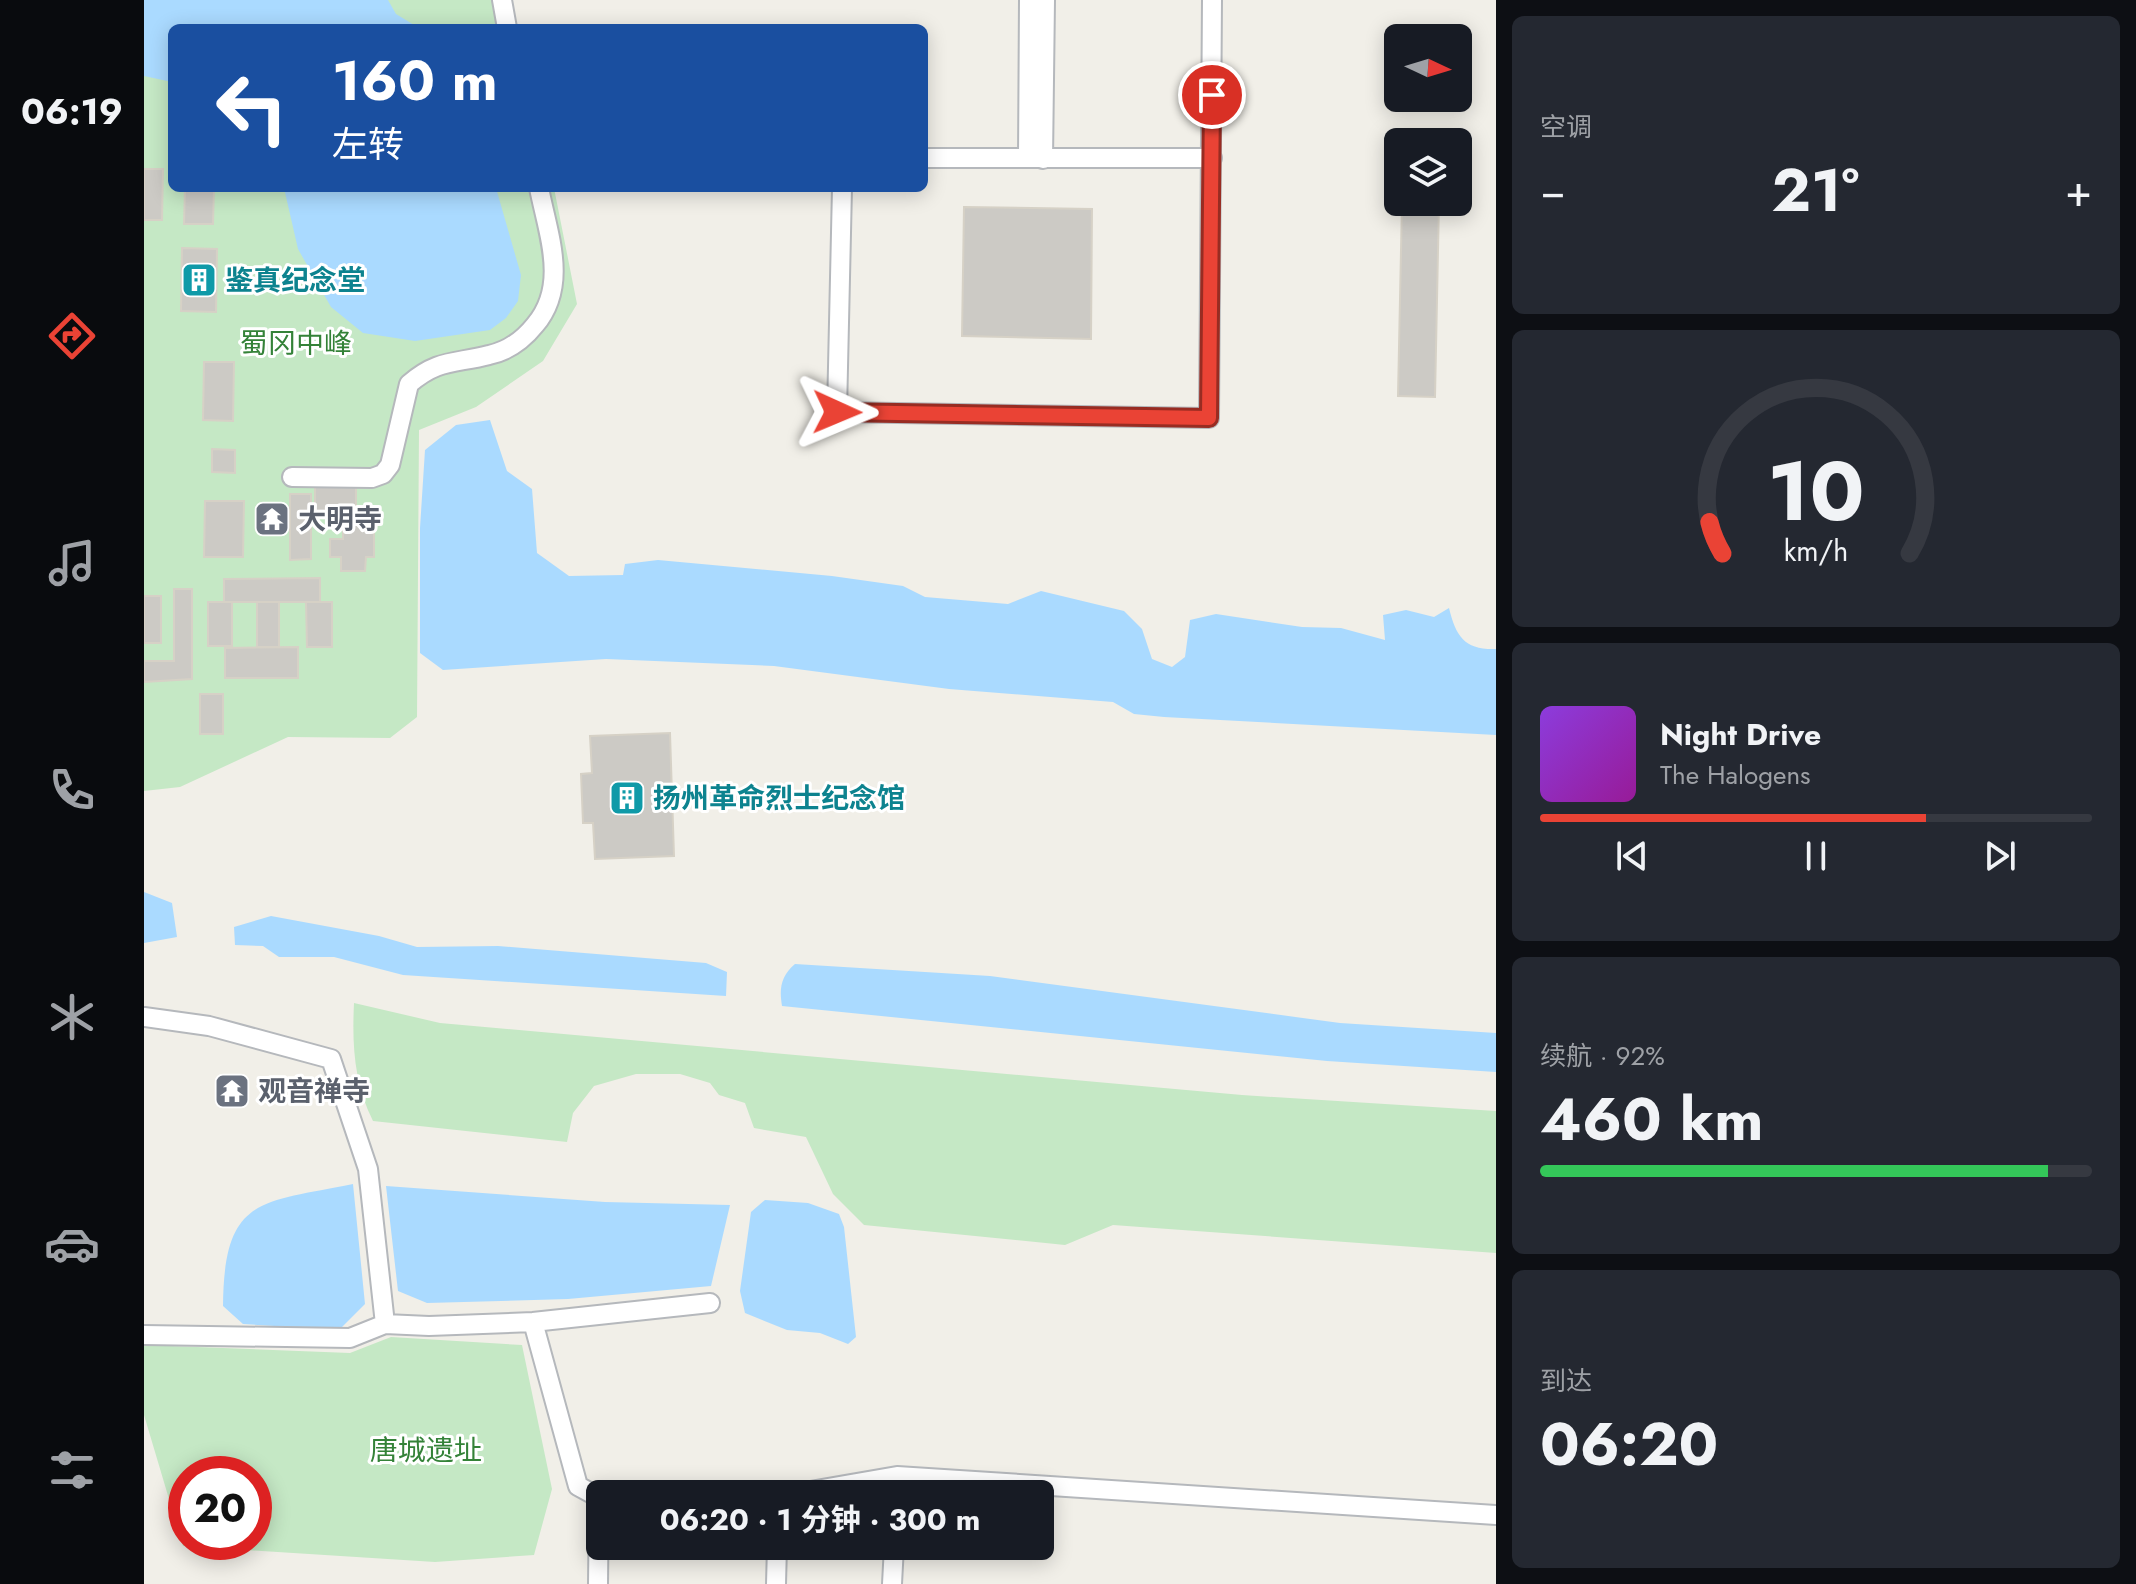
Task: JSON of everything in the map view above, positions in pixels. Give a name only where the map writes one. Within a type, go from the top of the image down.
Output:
[{"type":"street","points":[[502,0],[506,24]]},
{"type":"street","points":[[1029,0],[1035,158]]},
{"type":"street","points":[[1035,158],[1045,0]]},
{"type":"street","points":[[842,192],[837,412],[1209,418],[1212,0]]},
{"type":"street","points":[[928,158],[1212,158]]},
{"type":"street","points":[[292,477],[372,478],[383,474],[390,465],[409,384],[444,362],[491,355],[513,346],[528,334],[548,307],[555,271],[540,192]]},
{"type":"street","points":[[144,1017],[209,1026],[331,1059],[368,1169],[385,1324]]},
{"type":"street","points":[[144,1335],[350,1338],[385,1324],[429,1326],[533,1322],[710,1303]]},
{"type":"street","points":[[533,1322],[578,1486],[586,1490]]},
{"type":"street","points":[[1054,1493],[1496,1515]]},
{"type":"street","points":[[598,1584],[599,1560]]},
{"type":"street","points":[[776,1584],[777,1560]]},
{"type":"street","points":[[892,1584],[893,1560]]},
{"type":"green space","name":"蜀冈中峰","points":[[144,0],[499,0],[510,24],[168,24],[168,192],[555,192],[577,304],[543,361],[476,407],[419,430],[417,717],[390,738],[288,737],[180,787],[144,791]]},
{"type":"green space","points":[[354,1003],[440,1023],[1242,1095],[1496,1111],[1496,1253],[1113,1225],[1065,1245],[864,1225],[833,1194],[806,1137],[754,1128],[745,1103],[719,1095],[710,1083],[680,1074],[636,1074],[594,1086],[573,1113],[567,1142],[373,1121],[356,1064]]},
{"type":"green space","name":"唐城遗址","points":[[391,1337],[522,1345],[552,1489],[534,1555],[435,1562],[272,1552],[272,1456],[168,1456],[168,1496],[144,1415],[144,1345],[350,1353]]},
{"type":"water","points":[[144,0],[388,0],[396,14],[412,24],[168,24],[168,81],[144,76]]},
{"type":"water","points":[[285,192],[497,192],[521,275],[518,301],[506,318],[490,330],[415,341],[363,333],[331,307],[298,249]]},
{"type":"water","points":[[490,420],[507,471],[532,489],[537,553],[569,576],[623,575],[625,564],[658,560],[832,576],[903,586],[925,597],[1008,604],[1041,591],[1124,611],[1142,629],[1152,659],[1172,667],[1185,657],[1190,620],[1216,614],[1302,627],[1341,628],[1385,640],[1383,615],[1406,610],[1434,617],[1449,608],[1455,627],[1464,640],[1477,647],[1496,649],[1496,735],[1164,717],[1134,714],[1113,702],[949,689],[774,666],[606,659],[443,670],[420,653],[420,528],[425,450],[456,425]]},
{"type":"water","points":[[144,892],[172,903],[177,937],[144,943]]},
{"type":"water","points":[[271,916],[379,936],[417,947],[498,946],[706,963],[727,972],[726,996],[403,975],[334,957],[279,957],[263,946],[235,945],[234,927]]},
{"type":"water","points":[[795,964],[990,976],[1340,1023],[1496,1033],[1496,1072],[1327,1061],[782,1006],[782,983]]},
{"type":"water","points":[[353,1184],[365,1304],[339,1330],[243,1324],[223,1306],[225,1270],[231,1243],[240,1224],[254,1211],[271,1202]]},
{"type":"water","points":[[386,1186],[605,1202],[730,1205],[711,1286],[568,1299],[427,1303],[398,1291]]},
{"type":"water","points":[[765,1200],[808,1203],[839,1214],[844,1227],[856,1337],[848,1344],[820,1333],[787,1330],[745,1313],[740,1291],[751,1212]]},
{"type":"building","points":[[144,169],[163,169],[162,220],[144,220]]},
{"type":"building","points":[[185,192],[214,192],[213,224],[184,224]]},
{"type":"building","points":[[964,207],[1092,209],[1091,339],[962,336]]},
{"type":"building","points":[[1402,216],[1439,216],[1435,397],[1398,396]]},
{"type":"building","name":"鉴真纪念堂","points":[[182,248],[217,249],[216,312],[181,311]]},
{"type":"building","points":[[204,362],[234,362],[233,421],[203,420]]},
{"type":"building","points":[[212,449],[235,450],[235,473],[212,472]]},
{"type":"building","points":[[315,485],[356,485],[356,506],[343,506],[343,511],[315,511]]},
{"type":"building","points":[[290,494],[311,494],[311,559],[290,560]]},
{"type":"building","points":[[205,501],[244,501],[243,557],[204,557]]},
{"type":"building","points":[[343,506],[374,506],[374,557],[366,557],[365,571],[341,571],[341,557],[330,557],[330,539],[343,539]]},
{"type":"building","points":[[320,578],[320,602],[224,602],[224,579]]},
{"type":"building","points":[[174,589],[192,589],[192,679],[144,682],[144,661],[174,661]]},
{"type":"building","points":[[144,596],[161,596],[161,643],[144,643]]},
{"type":"building","points":[[208,602],[232,602],[232,646],[208,646]]},
{"type":"building","points":[[257,602],[279,602],[279,647],[257,647]]},
{"type":"building","points":[[306,602],[332,602],[332,647],[307,647]]},
{"type":"building","points":[[298,647],[298,678],[225,678],[225,648]]},
{"type":"building","points":[[200,694],[223,694],[223,734],[200,734]]},
{"type":"building","name":"扬州革命烈士纪念馆","points":[[670,733],[674,856],[595,859],[593,823],[583,823],[581,774],[592,773],[590,736]]},
{"type":"place","name":"鉴真纪念堂","points":[[199,280]]},
{"type":"place","name":"大明寺","points":[[272,519]]},
{"type":"place","name":"扬州革命烈士纪念馆","points":[[627,798]]},
{"type":"place","name":"观音禅寺","points":[[232,1091]]},
{"type":"route","points":[[837,412],[1209,418],[1212,95]]}]
